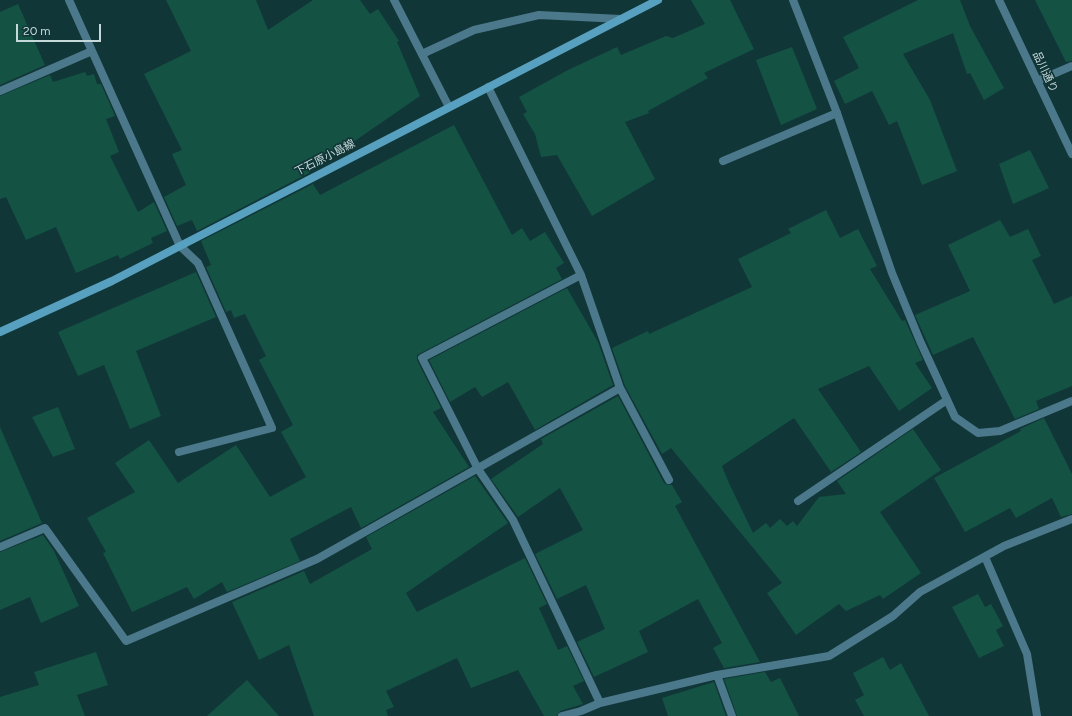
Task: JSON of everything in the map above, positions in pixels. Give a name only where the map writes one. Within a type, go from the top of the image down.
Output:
[{"type":"main road","name":"下石原小島線","points":[[0,332],[112,281],[658,0]]},
{"type":"street","points":[[70,0],[180,246],[198,263],[272,428],[179,452]]},
{"type":"street","points":[[394,0],[449,107]]},
{"type":"street","points":[[793,0],[837,113],[892,273],[920,341],[955,417],[978,433],[1000,431],[1072,401]]},
{"type":"street","name":"品川通り","points":[[999,0],[1072,154]]},
{"type":"street","points":[[422,54],[474,30],[539,15],[621,19]]},
{"type":"street","points":[[0,91],[92,51]]},
{"type":"street","points":[[1037,81],[1072,66]]},
{"type":"street","points":[[488,87],[581,275],[620,388],[669,480]]},
{"type":"street","points":[[723,161],[837,113]]},
{"type":"street","points":[[581,275],[422,358],[478,469],[513,520],[600,703]]},
{"type":"street","points":[[0,547],[45,528],[126,641],[317,559],[620,388]]},
{"type":"street","points":[[798,501],[948,400]]},
{"type":"street","points":[[562,716],[582,714],[600,703],[717,675],[829,656],[893,616],[920,592],[1004,546],[1072,519]]},
{"type":"street","points":[[985,557],[1027,654],[1037,716]]},
{"type":"street","points":[[717,675],[732,716]]},
{"type":"building","points":[[166,0],[256,0],[268,30],[313,0],[360,0],[370,14],[378,9],[399,41],[397,42],[420,96],[307,174],[197,231],[192,220],[177,226],[164,197],[186,185],[172,154],[182,150],[144,74],[191,51]]},
{"type":"building","points":[[691,0],[730,0],[754,49],[704,73],[708,78],[648,111],[649,113],[625,122],[655,179],[592,216],[557,155],[541,157],[535,134],[523,114],[527,112],[519,97],[568,70],[617,47],[621,55],[666,36],[673,38],[705,24]]},
{"type":"building","points":[[918,0],[960,0],[970,26],[1004,88],[984,100],[970,73],[967,74],[953,33],[903,54],[930,100],[957,171],[922,185],[897,121],[889,125],[872,91],[845,104],[834,81],[859,68],[843,37]]},
{"type":"building","points":[[1035,0],[1072,0],[1072,61],[1066,62]]},
{"type":"building","points":[[18,4],[45,65],[0,85],[0,12]]},
{"type":"building","points":[[792,47],[817,109],[781,125],[756,60]]},
{"type":"building","points":[[85,72],[87,76],[94,74],[97,84],[101,84],[115,116],[106,119],[119,152],[110,156],[138,212],[154,202],[167,231],[151,238],[153,243],[120,259],[118,255],[76,273],[56,227],[26,240],[6,197],[0,199],[0,96],[50,75],[53,82]]},
{"type":"building","points":[[454,125],[512,235],[522,228],[530,241],[545,232],[564,263],[556,268],[562,279],[417,355],[417,360],[441,408],[433,412],[469,467],[361,528],[351,507],[290,539],[300,561],[227,592],[222,582],[194,599],[187,587],[132,612],[103,553],[106,552],[87,518],[135,492],[115,463],[149,440],[178,483],[236,445],[270,497],[306,477],[281,432],[293,425],[259,360],[266,356],[245,314],[234,318],[231,310],[226,312],[206,267],[211,265],[201,241],[313,184],[320,195]]},
{"type":"building","points":[[1030,150],[1049,188],[1013,204],[999,164]]},
{"type":"building","points":[[826,210],[840,238],[858,229],[877,266],[870,269],[902,321],[905,320],[923,360],[915,363],[932,388],[899,411],[869,366],[818,389],[861,452],[831,472],[794,418],[722,466],[728,481],[753,533],[766,523],[770,528],[780,519],[787,526],[793,521],[797,526],[819,497],[846,494],[837,481],[913,429],[941,470],[880,512],[921,573],[883,599],[880,595],[846,611],[839,604],[796,635],[767,593],[782,583],[671,448],[662,454],[625,386],[612,348],[648,331],[649,334],[752,287],[738,259],[791,233],[788,229]]},
{"type":"building","points":[[1000,220],[1010,237],[1028,229],[1041,256],[1032,260],[1054,304],[1072,296],[1072,386],[1036,401],[1039,409],[1015,419],[973,337],[933,355],[915,315],[970,291],[948,245]]},
{"type":"building","points":[[196,272],[216,317],[136,351],[161,416],[130,429],[104,365],[78,376],[58,332]]},
{"type":"building","points":[[567,288],[598,342],[613,385],[535,430],[508,382],[482,397],[475,387],[450,402],[429,360]]},
{"type":"building","points":[[618,396],[664,483],[672,485],[682,502],[675,506],[760,662],[724,668],[713,648],[722,643],[698,599],[639,631],[648,652],[594,677],[577,642],[605,629],[586,585],[557,599],[535,554],[583,530],[560,488],[518,517],[491,479],[543,444],[541,439]]},
{"type":"building","points":[[58,407],[75,449],[53,457],[32,417]]},
{"type":"building","points":[[1044,418],[1072,474],[1072,514],[1061,517],[1052,498],[1016,518],[1010,508],[965,532],[934,478],[1021,431],[1020,429]]},
{"type":"building","points":[[0,427],[42,523],[0,541]]},
{"type":"building","points":[[475,476],[508,523],[406,593],[417,612],[525,558],[547,604],[539,608],[558,650],[567,646],[584,681],[573,686],[583,704],[560,711],[557,716],[544,716],[518,670],[471,688],[457,658],[386,691],[394,707],[386,710],[388,716],[314,716],[289,645],[259,660],[232,602],[304,571],[310,584],[372,549],[366,537]]},
{"type":"building","points":[[43,535],[54,551],[79,606],[41,623],[30,597],[0,610],[0,552]]},
{"type":"building","points":[[978,594],[985,607],[991,604],[1003,626],[996,630],[1004,646],[979,658],[952,607]]},
{"type":"building","points":[[96,652],[108,685],[77,695],[85,716],[0,716],[0,697],[39,685],[34,672]]},
{"type":"building","points":[[883,657],[890,670],[901,663],[929,716],[864,716],[855,700],[864,695],[853,673]]},
{"type":"building","points":[[765,672],[771,682],[780,678],[799,716],[737,716],[724,679]]},
{"type":"building","points":[[247,680],[279,716],[207,716]]},
{"type":"building","points":[[714,682],[726,716],[668,716],[662,698]]}]
